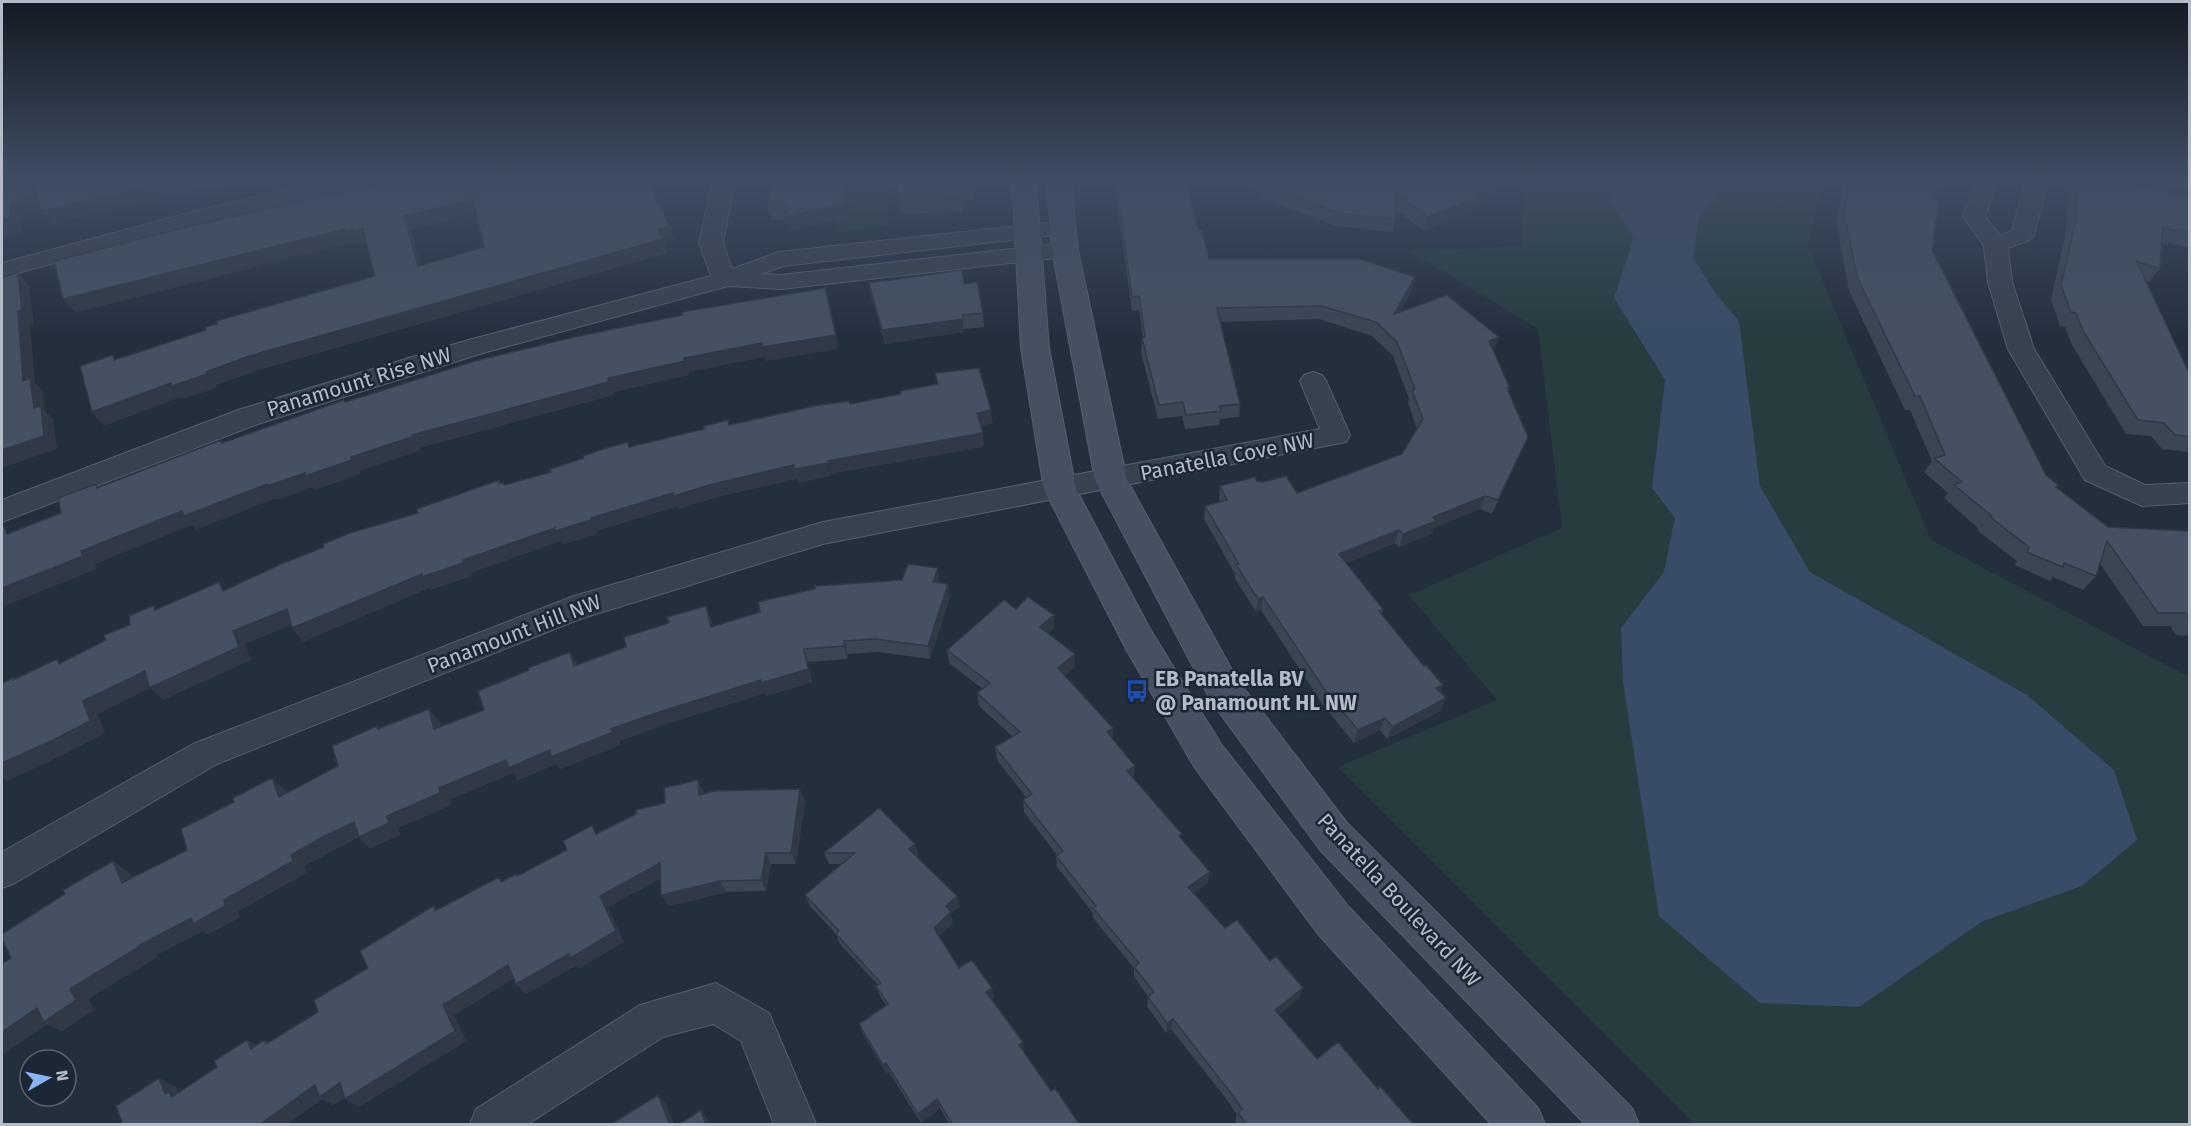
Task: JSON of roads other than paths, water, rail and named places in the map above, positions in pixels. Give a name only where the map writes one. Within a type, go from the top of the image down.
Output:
[{"type":"street","points":[[2,270],[141,233]]},
{"type":"street","points":[[713,233],[711,243],[724,280]]},
{"type":"street","points":[[1027,233],[1035,348],[1060,489],[1138,639],[1208,756],[1333,920],[1522,1125]]},
{"type":"street","name":"Panatella Boulevard NW","points":[[1063,233],[1111,480],[1224,690],[1334,837],[1616,1125]]},
{"type":"street","points":[[1986,233],[1996,245],[2000,282],[2021,349],[2095,473],[2142,496],[2190,493]]},
{"type":"street","points":[[1996,245],[2022,236],[2023,233]]},
{"type":"street","name":"Panamount Rise NW","points":[[2,511],[259,413],[474,347],[724,280],[781,282],[1064,239]]},
{"type":"street","name":"Panatella Cove NW","points":[[1060,489],[1336,435],[1313,381]]},
{"type":"street","name":"Panamount Hill NW","points":[[2,871],[205,754],[571,609],[823,533],[1060,489]]},
{"type":"street","points":[[491,1125],[654,1019],[716,1003],[756,1027],[795,1125]]},
{"type":"water","points":[[1631,233],[1697,233],[1693,257],[1714,291],[1739,321],[1760,486],[1810,572],[2027,695],[2114,770],[2137,840],[2082,886],[1983,921],[1859,1007],[1760,1003],[1659,916],[1623,682],[1621,628],[1664,572],[1675,518],[1652,488],[1665,380],[1614,298],[1634,237]]},
{"type":"place","name":"EB Panatella BV @ Panamount HL NW","points":[[1137,691]]}]
